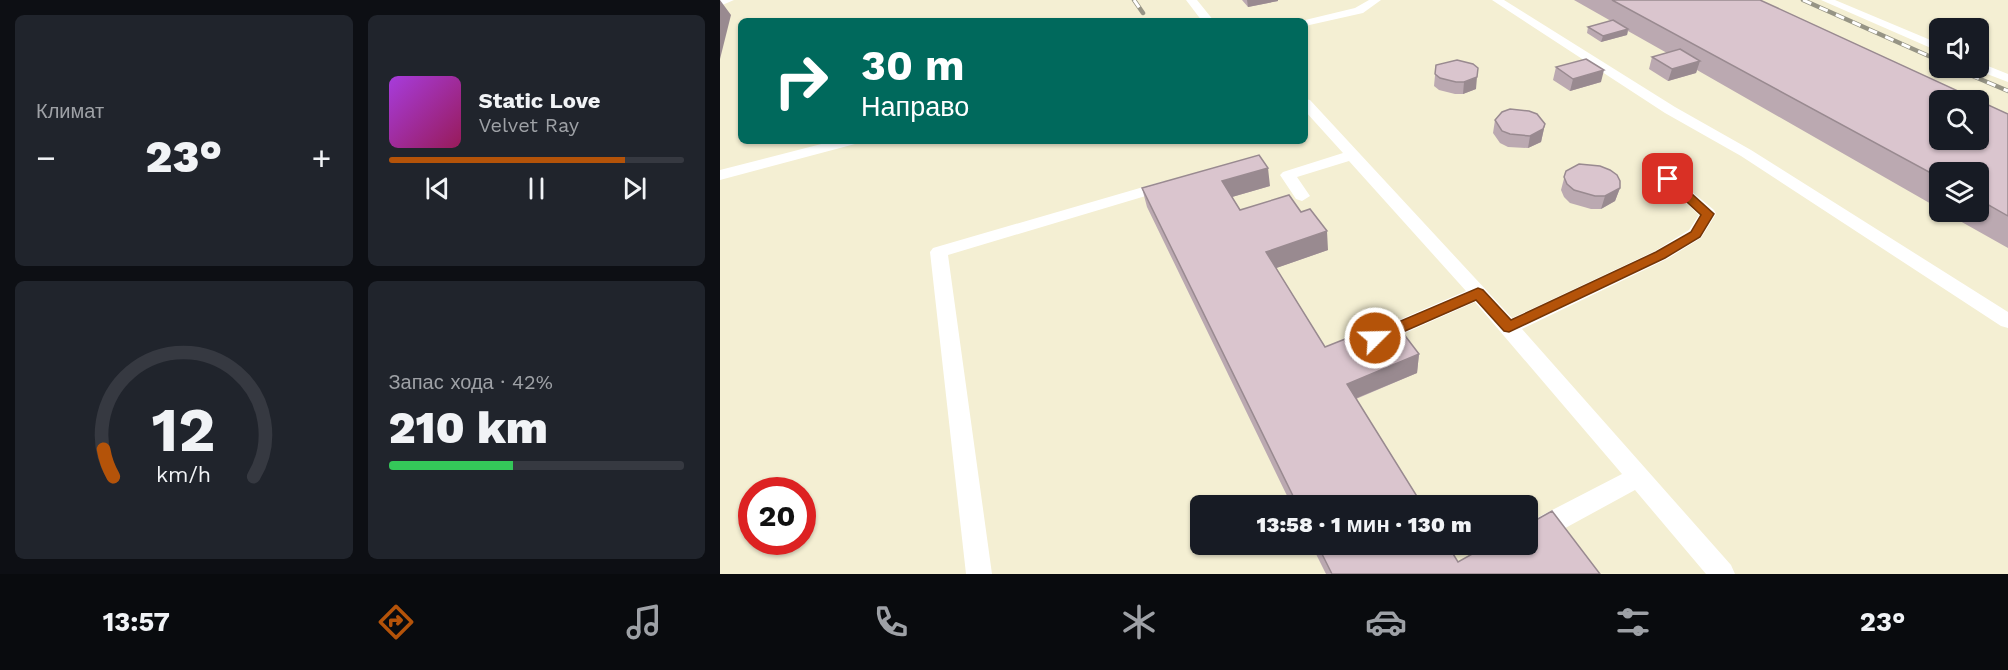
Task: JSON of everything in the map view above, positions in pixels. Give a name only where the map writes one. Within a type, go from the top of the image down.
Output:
[{"type":"lane","points":[[720,3],[729,0]]},
{"type":"lane","points":[[1191,0],[1206,18]]},
{"type":"lane","points":[[1308,22],[1359,12],[1376,0]]},
{"type":"lane","points":[[1497,0],[1670,110],[1746,153],[2008,321]]},
{"type":"lane","points":[[1826,0],[1929,44]]},
{"type":"lane","points":[[1989,70],[2008,78]]},
{"type":"lane","points":[[1308,106],[1509,327],[1722,574]]},
{"type":"lane","points":[[720,175],[839,144]]},
{"type":"lane","points":[[1302,196],[1288,175],[1352,154]]},
{"type":"lane","points":[[1509,327],[1661,255],[1695,234],[1708,214],[1668,179]]},
{"type":"lane","points":[[979,574],[939,252],[1186,180]]},
{"type":"lane","points":[[1375,338],[1478,293]]},
{"type":"lane","points":[[1538,530],[1638,477]]},
{"type":"shaded area","points":[[720,0],[2008,0],[2008,574],[720,574]]},
{"type":"building","points":[[1612,0],[1760,0],[1956,90],[1929,90],[1929,150],[1989,150],[1989,105],[2008,114],[2008,216],[1989,205],[1989,162],[1929,162],[1929,172]]},
{"type":"building","points":[[1613,20],[1628,29],[1603,36],[1588,27]]},
{"type":"building","points":[[1680,49],[1700,61],[1672,69],[1652,57]]},
{"type":"building","points":[[1586,59],[1604,70],[1573,79],[1556,67]]},
{"type":"building","points":[[1457,60],[1473,64],[1478,68],[1477,77],[1464,82],[1456,82],[1440,78],[1435,74],[1436,65]]},
{"type":"building","points":[[1510,109],[1537,114],[1545,124],[1543,129],[1530,136],[1502,131],[1495,120],[1502,112]]},
{"type":"building","points":[[1259,155],[1268,168],[1222,181],[1240,210],[1289,195],[1301,212],[1310,209],[1327,231],[1266,252],[1325,347],[1393,320],[1419,354],[1347,384],[1416,495],[1293,495],[1142,188]]},
{"type":"building","points":[[1579,164],[1600,166],[1610,170],[1617,175],[1620,188],[1605,196],[1595,196],[1574,190],[1567,184],[1564,177],[1566,171]]},
{"type":"building","points":[[1552,511],[1600,574],[1332,574],[1322,555],[1454,555],[1458,562],[1470,555],[1538,555],[1538,519]]},
{"type":"railway","points":[[1134,0],[1143,13]]},
{"type":"railway","points":[[1803,0],[1929,56]]},
{"type":"railway","points":[[1977,78],[2008,91]]},
{"type":"route","points":[[1375,338],[1478,293],[1509,327],[1661,255],[1695,234],[1708,214],[1668,179]]}]
